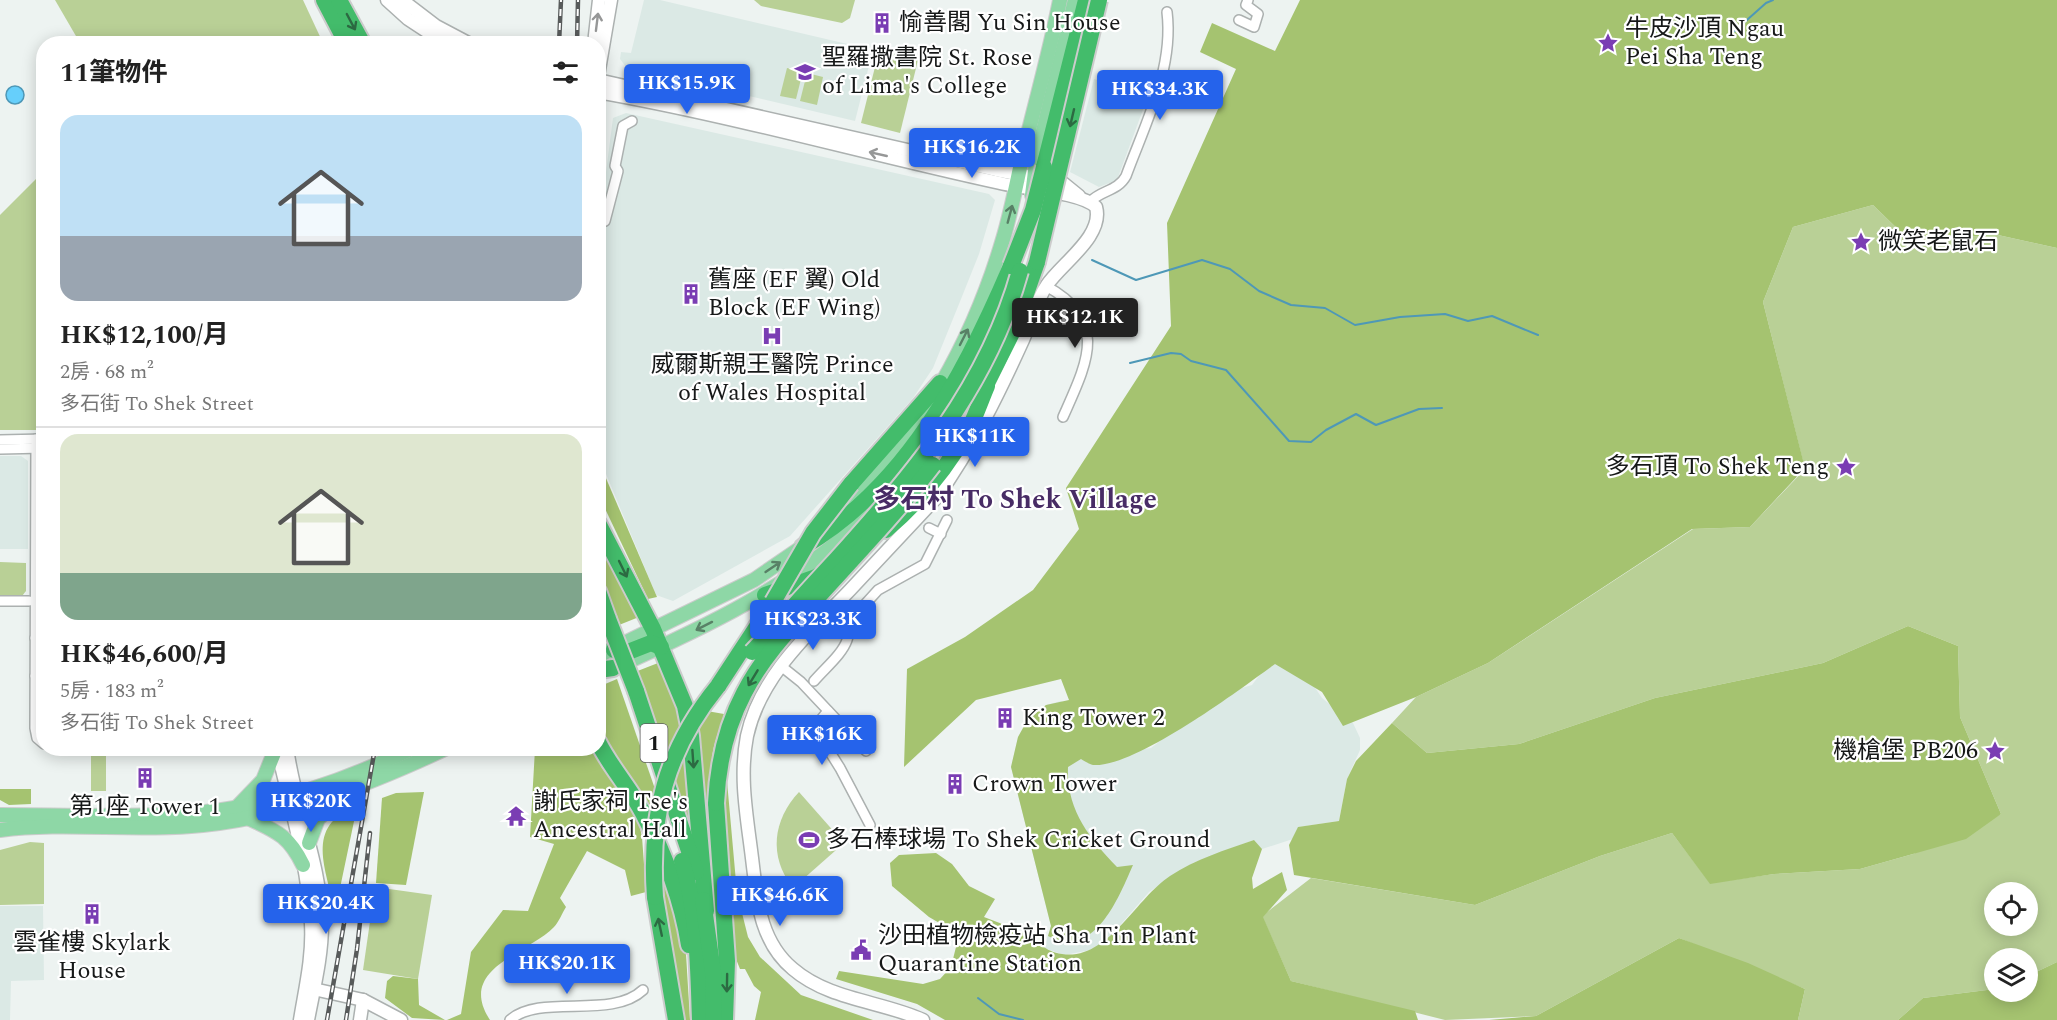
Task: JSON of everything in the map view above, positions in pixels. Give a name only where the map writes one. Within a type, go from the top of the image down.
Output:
[{"type":"highway","points":[[324,0],[343,36]]},
{"type":"highway","points":[[339,0],[359,36]]},
{"type":"highway","points":[[718,686],[896,492],[953,416],[985,361],[1009,307],[1020,271],[1033,210],[1086,0]]},
{"type":"highway","points":[[765,595],[816,577],[888,528],[924,495],[952,457],[970,426],[1013,331],[1037,262],[1099,0]]},
{"type":"highway","points":[[803,547],[856,510],[892,472],[923,433],[985,324],[1033,210]]},
{"type":"highway","points":[[676,1020],[655,897],[653,842],[664,782],[685,734],[769,608],[813,533],[851,484],[940,383]]},
{"type":"highway","points":[[725,1020],[726,946],[716,803],[722,753],[738,705],[776,645],[920,481],[987,386]]},
{"type":"highway","points":[[606,538],[653,629],[688,718],[706,911]]},
{"type":"highway","name":"1","points":[[606,631],[677,810],[706,911],[714,979],[713,1020]]},
{"type":"highway","points":[[606,653],[628,652],[651,643],[661,647]]},
{"type":"highway","name":"1","points":[[631,693],[690,888],[698,943],[700,1020]]},
{"type":"highway","points":[[605,756],[643,811],[677,894],[699,993]]},
{"type":"main road","points":[[606,653],[754,580],[803,547],[885,464],[921,417],[986,289],[1046,71],[1060,0]]},
{"type":"main road","points":[[606,670],[661,647],[765,595],[827,551],[865,517],[900,480],[941,424],[965,383],[1008,284],[1033,191],[1033,176],[1075,0]]},
{"type":"main road","points":[[241,812],[263,780],[273,756]]},
{"type":"main road","points":[[294,800],[395,756]]},
{"type":"main road","points":[[0,830],[192,826],[294,800],[347,791],[428,756]]},
{"type":"main road","points":[[309,843],[318,819],[347,791]]},
{"type":"main road","points":[[0,815],[241,812],[279,832],[292,845],[303,865]]},
{"type":"street","points":[[387,0],[434,36]]},
{"type":"street","points":[[402,0],[436,26],[455,36]]},
{"type":"street","points":[[595,36],[600,0]]},
{"type":"street","points":[[605,36],[611,0]]},
{"type":"street","points":[[1239,20],[1254,27],[1258,14],[1246,5],[1248,0]]},
{"type":"street","points":[[1091,201],[1097,195],[1119,186],[1126,176],[1164,71],[1168,42],[1167,12]]},
{"type":"street","points":[[606,80],[1017,181],[1033,191],[1079,196],[1091,201],[1098,213],[1095,228],[1046,286],[975,439],[958,467],[937,497],[781,666],[758,703],[745,751],[743,788],[757,899],[763,926],[775,949],[793,970],[818,986],[923,1020]]},
{"type":"street","points":[[606,94],[1017,181],[1033,176],[1063,183],[1079,196]]},
{"type":"street","points":[[606,217],[618,171],[615,166],[623,126],[632,121]]},
{"type":"street","points":[[1046,286],[1072,304],[1081,316],[1087,332],[1086,362],[1063,417]]},
{"type":"street","points":[[1068,404],[1079,409]]},
{"type":"street","points":[[0,440],[36,444]]},
{"type":"street","points":[[0,449],[36,444]]},
{"type":"street","points":[[848,623],[878,590],[925,564],[947,520]]},
{"type":"street","points":[[928,528],[940,534]]},
{"type":"street","points":[[36,599],[36,734]]},
{"type":"street","points":[[0,601],[29,601]]},
{"type":"street","points":[[814,681],[845,646],[849,634],[848,623],[836,604]]},
{"type":"street","points":[[781,666],[801,682],[866,751]]},
{"type":"street","points":[[828,711],[818,723],[818,733],[840,768],[870,825]]},
{"type":"street","points":[[279,756],[309,843],[322,924],[319,972],[310,988],[300,1020]]},
{"type":"street","points":[[288,756],[311,925],[308,1020]]},
{"type":"street","points":[[310,988],[363,1000],[401,1020]]},
{"type":"street","points":[[510,1020],[529,1011],[625,1004],[643,990]]},
{"type":"street","points":[[360,1020],[363,1000]]},
{"type":"shaded area","points":[[644,0],[660,0],[873,50],[855,121],[626,67],[620,59],[621,52],[631,53]]},
{"type":"shaded area","points":[[1094,79],[1148,96],[1117,180],[1099,187],[1070,172]]},
{"type":"shaded area","name":"威爾斯親王醫院 Prince of Wales Hospital","points":[[626,113],[989,194],[995,200],[979,254],[933,368],[913,398],[790,536],[673,601],[656,595],[606,474],[606,172],[613,118]]},
{"type":"shaded area","points":[[0,456],[21,456],[28,461],[28,549],[0,549]]},
{"type":"shaded area","points":[[1297,661],[1322,698],[1353,723],[1360,738],[1360,750],[1347,779],[1339,821],[1299,827],[1293,839],[1262,849],[1254,840],[1193,863],[1149,892],[1108,939],[1091,950],[1064,955],[1044,948],[1051,926],[1011,767],[1018,737],[1028,719],[1046,705],[1061,701],[1143,749],[1151,748],[1165,737],[1174,725],[1199,718],[1211,697],[1252,685],[1267,665]]},
{"type":"shaded area","points":[[0,906],[43,906],[44,980],[11,981],[10,1020],[0,1020]]},
{"type":"green space","points":[[55,0],[303,0],[320,36],[76,36]]},
{"type":"green space","points":[[754,0],[855,0],[850,18],[842,23],[761,6]]},
{"type":"green space","points":[[1300,0],[2057,0],[2057,248],[1998,235],[1909,240],[1873,205],[1793,227],[1763,302],[1805,468],[1750,527],[1692,529],[1488,663],[1416,697],[1343,726],[1322,692],[1275,664],[1186,725],[1134,754],[1111,763],[1093,765],[1081,759],[1068,767],[1068,782],[1081,822],[1097,845],[1117,867],[1133,865],[1103,922],[1079,940],[1064,941],[1048,936],[1051,926],[1011,767],[1018,737],[1028,719],[1046,705],[1069,700],[1061,679],[976,700],[904,767],[907,669],[965,637],[1033,590],[1079,529],[1066,488],[1171,326],[1167,223],[1236,69],[1200,52],[1212,23],[1275,51]]},
{"type":"green space","points":[[879,51],[918,60],[900,133],[861,123]]},
{"type":"green space","points":[[787,68],[803,71],[796,99],[780,96]]},
{"type":"green space","points":[[807,73],[823,77],[817,105],[800,101]]},
{"type":"green space","points":[[36,179],[36,430],[0,430],[0,215]]},
{"type":"green space","points":[[1873,205],[1909,240],[1998,235],[2057,248],[2057,962],[2038,971],[2038,948],[1984,948],[1984,990],[1923,998],[1898,1020],[1798,1020],[1805,989],[1679,938],[1536,1016],[1445,1020],[1291,981],[1262,916],[1311,878],[1475,905],[1600,856],[1672,833],[1710,883],[1774,874],[1860,869],[1913,854],[2001,814],[1960,717],[1958,646],[1908,626],[1823,663],[1655,698],[1519,744],[1427,753],[1392,723],[1416,697],[1488,663],[1693,529],[1750,527],[1805,469],[1763,302],[1793,227]]},
{"type":"green space","points":[[606,478],[657,597],[648,599],[606,511]]},
{"type":"green space","points":[[606,550],[639,617],[619,625],[606,589]]},
{"type":"green space","points":[[0,562],[26,563],[26,591],[22,596],[0,595]]},
{"type":"green space","points":[[1908,626],[1958,646],[1960,717],[2001,814],[1966,839],[1860,869],[1774,874],[1710,884],[1672,833],[1600,856],[1475,905],[1294,875],[1289,845],[1298,827],[1339,821],[1347,779],[1356,761],[1392,723],[1427,753],[1519,744],[1655,698],[1823,663]]},
{"type":"green space","points":[[658,663],[684,716],[665,756],[635,672]]},
{"type":"green space","points":[[617,679],[655,789],[651,809],[612,761],[606,748],[606,684]]},
{"type":"green space","points":[[707,711],[724,714],[713,753],[709,799],[711,858],[717,917],[704,844],[695,730]]},
{"type":"green space","points":[[684,746],[697,847],[671,781]]},
{"type":"green space","points":[[91,756],[106,756],[106,791],[91,791]]},
{"type":"green space","points":[[535,756],[596,756],[602,768],[637,814],[642,837],[646,892],[631,896],[625,870],[587,851],[560,898],[566,907],[556,925],[542,937],[499,964],[488,975],[482,987],[482,1002],[490,1020],[447,1020],[461,1014],[471,952],[503,910],[528,911],[554,844],[530,837]]},
{"type":"green space","points":[[726,770],[737,893],[748,937],[760,957],[801,995],[873,1020],[755,1020],[761,992],[754,986],[745,969],[740,969],[736,959],[721,803]]},
{"type":"green space","points":[[0,789],[31,789],[31,804],[9,805],[0,800]]},
{"type":"green space","points":[[424,792],[406,885],[376,883],[382,798],[396,793]]},
{"type":"green space","name":"多石棒球場 To Shek Cricket Ground","points":[[799,792],[844,843],[793,888],[780,863],[777,838],[784,814]]},
{"type":"green space","points":[[357,807],[335,912],[324,865],[324,837],[330,825],[340,815]]},
{"type":"green space","points":[[1254,840],[1262,849],[1252,878],[1253,889],[1282,872],[1287,890],[1263,917],[1291,981],[1415,1011],[1418,1020],[945,1020],[917,1004],[836,979],[839,971],[923,984],[940,979],[951,967],[956,947],[948,928],[929,917],[892,886],[890,863],[899,855],[936,853],[952,864],[969,886],[995,899],[984,917],[1023,933],[1056,953],[1078,954],[1093,948],[1107,938],[1157,886],[1170,876],[1200,860]]},
{"type":"green space","points":[[30,842],[44,843],[44,904],[0,905],[0,850]]},
{"type":"green space","points":[[663,881],[686,954],[690,1020],[680,1020],[665,922]]},
{"type":"green space","points":[[375,887],[432,895],[418,979],[363,970]]},
{"type":"green space","points":[[1679,938],[1748,963],[1805,989],[1798,1020],[1489,1020],[1536,1016]]},
{"type":"green space","points":[[2057,962],[2057,1020],[1898,1020],[1923,998],[1984,990],[1984,1002],[2038,1002],[2038,971]]},
{"type":"green space","points":[[393,976],[418,979],[419,1005],[445,1020],[412,1018],[385,998],[387,981]]},
{"type":"water","points":[[15,86],[21,89],[24,95],[21,101],[15,104],[9,101],[6,95],[9,89]]},
{"type":"waterway","points":[[1729,36],[1766,3],[1773,0]]},
{"type":"waterway","points":[[1092,260],[1136,280],[1202,260],[1230,269],[1259,291],[1291,305],[1325,308],[1355,325],[1400,317],[1445,314],[1468,321],[1492,316],[1538,335]]},
{"type":"waterway","points":[[1130,363],[1171,353],[1181,354],[1191,361],[1226,370],[1289,441],[1311,442],[1326,430],[1356,414],[1376,425],[1419,409],[1442,408]]},
{"type":"waterway","points":[[978,998],[999,1014],[1023,1020]]},
{"type":"railway","points":[[559,36],[561,0]]},
{"type":"railway","points":[[577,36],[578,0]]},
{"type":"railway","points":[[327,1020],[374,756]]},
{"type":"railway","points":[[346,1020],[357,949],[370,833]]},
{"type":"place","name":"愉善閣 Yu Sin House","points":[[882,23]]},
{"type":"place","name":"牛皮沙頂 Ngau Pei Sha Teng","points":[[1608,43]]},
{"type":"place","name":"聖羅撒書院 St. Rose of Lima's College","points":[[805,72]]},
{"type":"place","name":"微笑老鼠石","points":[[1861,242]]},
{"type":"place","name":"舊座 (EF 翼) Old Block (EF Wing)","points":[[691,294]]},
{"type":"place","name":"威爾斯親王醫院 Prince of Wales Hospital","points":[[772,336]]},
{"type":"place","name":"多石頂 To Shek Teng","points":[[1846,467]]},
{"type":"place","name":"King Tower 2","points":[[1005,718]]},
{"type":"place","name":"機槍堡 PB206","points":[[1995,751]]},
{"type":"place","name":"第1座 Tower 1","points":[[145,778]]},
{"type":"place","name":"Crown Tower","points":[[955,784]]},
{"type":"place","name":"謝氏家祠 Tse's Ancestral Hall","points":[[516,816]]},
{"type":"place","name":"多石棒球場 To Shek Cricket Ground","points":[[809,840]]},
{"type":"place","name":"雲雀樓 Skylark House","points":[[92,914]]},
{"type":"place","name":"沙田植物檢疫站 Sha Tin Plant Quarantine Station","points":[[861,950]]},
{"type":"district","name":"多石村 To Shek Village","points":[[1015,500]]}]
